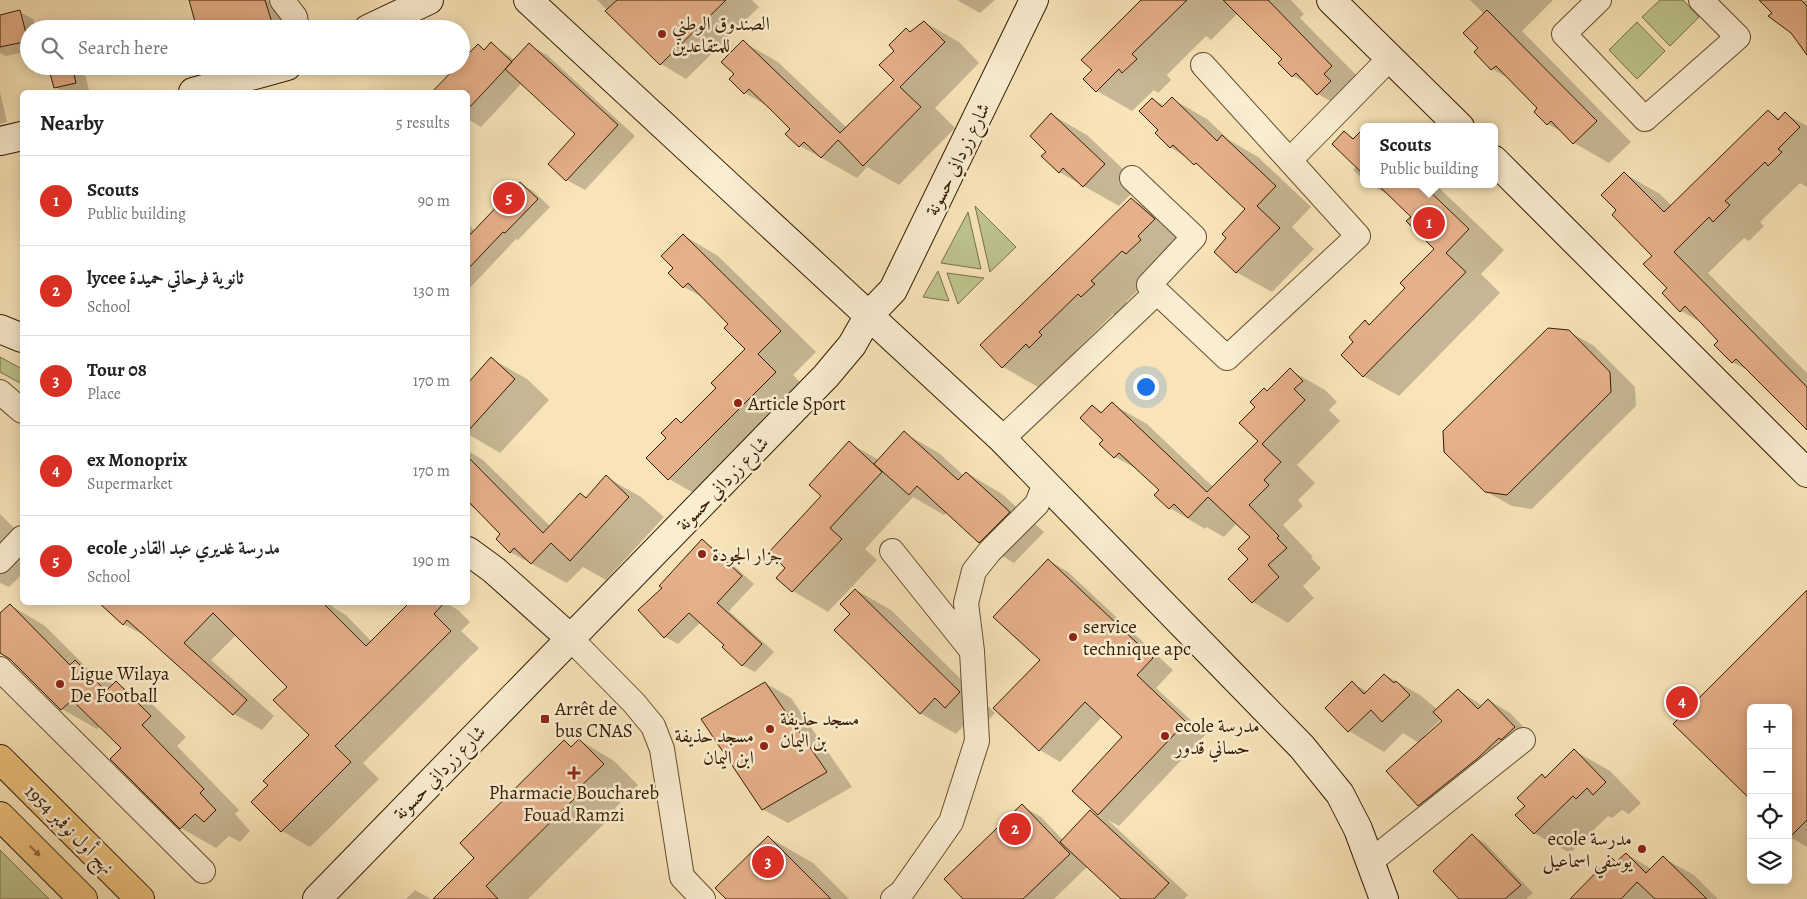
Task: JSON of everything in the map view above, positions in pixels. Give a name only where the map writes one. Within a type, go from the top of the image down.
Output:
[{"type":"highway","name":"نهج أول نوفمبر 1954","points":[[0,759],[140,899]]},
{"type":"highway","points":[[0,816],[83,899]]},
{"type":"main road","points":[[387,20],[429,0]]},
{"type":"main road","points":[[528,0],[1002,439],[1302,747],[1340,794],[1358,829],[1384,899]]},
{"type":"main road","name":"شارع زرداني حسونة","points":[[317,899],[826,376],[852,345],[869,316],[893,290],[1034,0]]},
{"type":"main road","points":[[1331,0],[1456,123]]},
{"type":"main road","points":[[200,90],[254,75]]},
{"type":"main road","points":[[0,142],[20,137]]},
{"type":"main road","points":[[1498,164],[1807,473]]},
{"type":"main road","points":[[0,329],[20,337]]},
{"type":"main road","points":[[470,552],[494,570],[570,638]]},
{"type":"street","points":[[282,0],[295,20]]},
{"type":"street","points":[[1599,0],[1564,34],[1645,119],[1738,37],[1701,0]]},
{"type":"street","points":[[1290,160],[1391,57]]},
{"type":"street","points":[[1132,178],[1194,237],[1149,285],[1227,358],[1358,236],[1202,65]]},
{"type":"street","points":[[1002,439],[1156,292]]},
{"type":"street","points":[[0,392],[20,409]]},
{"type":"street","points":[[893,899],[902,892],[951,822],[977,741],[972,651],[966,603],[974,571],[990,551],[1037,504],[1045,483]]},
{"type":"street","points":[[0,561],[20,540]]},
{"type":"street","points":[[892,552],[972,651]]},
{"type":"street","points":[[570,638],[634,703],[653,726],[662,749],[682,877],[703,899]]},
{"type":"street","points":[[0,669],[203,870]]},
{"type":"street","points":[[1371,861],[1523,740]]},
{"type":"green space","points":[[1660,0],[1683,0],[1699,17],[1670,46],[1642,17]]},
{"type":"green space","points":[[1637,22],[1665,51],[1637,79],[1609,50]]},
{"type":"green space","points":[[975,206],[1016,247],[990,272]]},
{"type":"green space","points":[[968,212],[981,269],[941,263]]},
{"type":"green space","points":[[938,271],[949,301],[923,297]]},
{"type":"green space","points":[[947,273],[984,278],[958,304]]},
{"type":"green space","points":[[0,357],[20,368],[20,383],[0,372]]},
{"type":"green space","points":[[0,850],[49,899],[0,899]]},
{"type":"building","points":[[189,0],[265,0],[271,20],[195,20]]},
{"type":"building","name":"الصندوق الوطني للمتقاعدين","points":[[617,0],[726,0],[660,65],[605,11]]},
{"type":"building","points":[[1141,0],[1187,0],[1132,54],[1137,59],[1122,73],[1119,69],[1096,92],[1083,79],[1092,70],[1081,60]]},
{"type":"building","points":[[1223,0],[1268,0],[1332,66],[1324,74],[1331,81],[1317,95],[1296,73],[1292,77],[1278,63],[1282,59]]},
{"type":"building","points":[[1759,0],[1801,0],[1807,6],[1807,55],[1791,33],[1768,16],[1772,13]]},
{"type":"building","points":[[20,10],[23,20],[20,20],[20,43],[0,47],[0,15]]},
{"type":"building","points":[[1487,10],[1597,121],[1573,144],[1551,121],[1547,125],[1534,112],[1537,108],[1496,66],[1491,70],[1474,52],[1478,48],[1463,33]]},
{"type":"building","points":[[924,21],[945,42],[900,87],[921,107],[863,166],[838,140],[821,158],[804,142],[799,147],[785,134],[790,129],[770,109],[749,89],[744,94],[729,79],[734,74],[721,62],[743,40],[840,133],[894,80],[879,65],[894,51],[889,45],[906,28],[910,32]]},
{"type":"building","points":[[491,42],[512,62],[470,107],[470,90],[434,90],[448,75],[470,75],[470,52],[478,44],[484,50]]},
{"type":"building","points":[[529,43],[618,125],[566,181],[548,164],[575,134],[505,69]]},
{"type":"building","points":[[50,75],[74,75],[76,83],[54,88]]},
{"type":"building","points":[[1172,97],[1217,141],[1222,135],[1276,186],[1257,206],[1280,228],[1236,273],[1214,252],[1226,238],[1222,234],[1245,209],[1196,163],[1194,165],[1173,145],[1170,148],[1155,133],[1158,130],[1139,111],[1152,98],[1162,107]]},
{"type":"building","points":[[1768,110],[1778,120],[1785,112],[1800,127],[1778,149],[1782,152],[1768,166],[1765,162],[1725,201],[1730,205],[1713,222],[1709,217],[1674,252],[1807,387],[1807,430],[1736,359],[1732,363],[1714,345],[1718,341],[1685,306],[1680,312],[1662,293],[1667,288],[1643,264],[1652,256],[1612,215],[1616,210],[1601,195],[1624,172],[1664,212]]},
{"type":"building","points":[[1051,113],[1105,164],[1083,187],[1063,168],[1059,173],[1041,156],[1046,152],[1030,136]]},
{"type":"building","points":[[1344,131],[1353,139],[1360,132],[1360,171],[1332,144]]},
{"type":"building","points":[[520,182],[538,199],[470,267],[470,235]]},
{"type":"building","points":[[1381,188],[1426,188],[1469,229],[1446,253],[1466,272],[1363,377],[1341,355],[1353,342],[1349,337],[1365,320],[1369,325],[1405,288],[1400,283],[1434,249],[1406,221],[1411,217]]},
{"type":"building","points":[[1131,198],[1155,219],[1138,236],[1141,240],[1126,254],[1122,251],[1091,281],[1095,284],[1081,297],[1078,294],[1039,332],[1042,335],[1029,348],[1026,344],[1002,368],[980,345]]},
{"type":"building","points":[[683,234],[781,331],[758,354],[776,372],[668,480],[646,458],[666,438],[661,433],[676,418],[681,423],[716,388],[711,383],[745,349],[724,328],[728,324],[688,283],[683,288],[668,273],[673,268],[661,256]]},
{"type":"building","points":[[1548,328],[1569,330],[1610,372],[1611,392],[1507,495],[1485,492],[1444,452],[1443,431]]},
{"type":"building","points":[[491,357],[515,379],[470,429],[470,381]]},
{"type":"building","points":[[1290,368],[1303,381],[1294,389],[1305,400],[1262,444],[1281,462],[1264,480],[1269,485],[1249,505],[1279,536],[1277,538],[1287,548],[1268,565],[1279,577],[1252,603],[1228,579],[1248,559],[1238,549],[1250,537],[1208,497],[1188,518],[1174,504],[1169,509],[1154,495],[1159,490],[1119,453],[1114,458],[1099,444],[1103,440],[1080,418],[1092,405],[1101,413],[1112,402],[1207,492],[1258,441],[1239,423],[1255,407],[1250,402],[1264,388],[1267,391]]},
{"type":"building","points":[[904,431],[958,480],[966,472],[1010,512],[979,543],[917,486],[909,495],[874,464]]},
{"type":"building","points":[[849,441],[882,472],[830,528],[842,539],[792,592],[776,578],[785,568],[769,552],[821,496],[809,485]]},
{"type":"building","points":[[470,459],[543,533],[580,493],[586,498],[606,475],[629,497],[570,561],[551,543],[531,564],[514,548],[510,553],[496,539],[500,534],[470,503]]},
{"type":"building","points":[[702,539],[742,576],[717,603],[762,644],[742,666],[722,647],[724,645],[689,613],[664,638],[638,610],[662,588],[659,586]]},
{"type":"building","points":[[1048,559],[1153,658],[1137,675],[1186,722],[1098,815],[1072,791],[1122,737],[1085,702],[1039,751],[993,708],[1040,660],[993,617]]},
{"type":"building","points":[[855,589],[960,692],[945,708],[935,698],[920,714],[834,630],[850,614],[840,604]]},
{"type":"building","points":[[1807,590],[1807,820],[1792,835],[1792,704],[1747,704],[1747,796],[1673,724]]},
{"type":"building","points":[[10,604],[70,665],[75,660],[106,691],[116,681],[151,716],[142,725],[204,789],[200,793],[216,810],[204,822],[195,814],[180,829],[110,759],[121,748],[72,700],[61,710],[10,659],[0,653],[0,613]]},
{"type":"building","points":[[101,605],[325,605],[366,646],[407,605],[442,605],[434,614],[451,631],[335,746],[351,762],[281,832],[251,802],[268,785],[263,781],[309,735],[273,700],[287,687],[213,613],[184,643],[247,700],[233,715],[127,620],[123,625]]},
{"type":"building","points":[[1384,674],[1394,683],[1396,681],[1410,695],[1382,722],[1371,710],[1348,732],[1325,708],[1352,681],[1364,694]]},
{"type":"building","name":"مسجد حذيفة ابن اليمان","points":[[765,682],[827,772],[762,810],[701,719]]},
{"type":"building","points":[[1458,689],[1478,709],[1488,699],[1515,727],[1501,740],[1499,738],[1478,758],[1418,806],[1386,771],[1442,721],[1433,712]]},
{"type":"building","points":[[579,739],[604,764],[580,787],[583,790],[486,886],[498,899],[433,899],[474,858],[460,843],[564,740],[571,747]]},
{"type":"building","points":[[1574,749],[1606,782],[1593,795],[1587,788],[1576,799],[1573,796],[1534,834],[1515,815],[1525,806],[1517,798],[1542,774],[1545,778]]},
{"type":"building","points":[[1022,804],[1070,854],[1023,899],[963,899],[944,879]]},
{"type":"building","points":[[1090,810],[1169,883],[1154,899],[1121,899],[1060,842]]},
{"type":"building","points":[[1472,834],[1521,885],[1505,899],[1459,899],[1433,871]]},
{"type":"building","points":[[768,836],[831,899],[726,899],[715,888]]},
{"type":"building","points":[[1626,853],[1646,873],[1663,856],[1707,899],[1655,899],[1637,882],[1621,899],[1570,899],[1611,857],[1616,862]]},
{"type":"place","name":"الصندوق الوطني للمتقاعدين","points":[[662,34]]},
{"type":"place","name":"ecole مدرسة غديري عبد القادر","points":[[509,198]]},
{"type":"place","name":"Scouts","points":[[1429,223]]},
{"type":"place","name":"Article Sport","points":[[738,403]]},
{"type":"place","name":"جزار الجودة","points":[[702,554]]},
{"type":"place","name":"service technique apc","points":[[1073,637]]},
{"type":"place","name":"Ligue Wilaya De Football","points":[[60,684]]},
{"type":"place","name":"ex Monoprix","points":[[1682,702]]},
{"type":"place","name":"Arrêt de bus CNAS","points":[[545,719]]},
{"type":"place","name":"مسجد حذيفة بن اليمان","points":[[770,729]]},
{"type":"place","name":"ecole مدرسة حساني قدور","points":[[1165,736]]},
{"type":"place","name":"مسجد حذيفة ابن اليمان","points":[[764,746]]},
{"type":"place","name":"Pharmacie Bouchareb Fouad Ramzi","points":[[574,773]]},
{"type":"place","name":"lycee ثانوية فرحاتي حميدة","points":[[1015,829]]},
{"type":"place","name":"ecole مدرسة يوسفي اسماعيل","points":[[1642,849]]},
{"type":"place","name":"Tour 08","points":[[768,862]]}]
